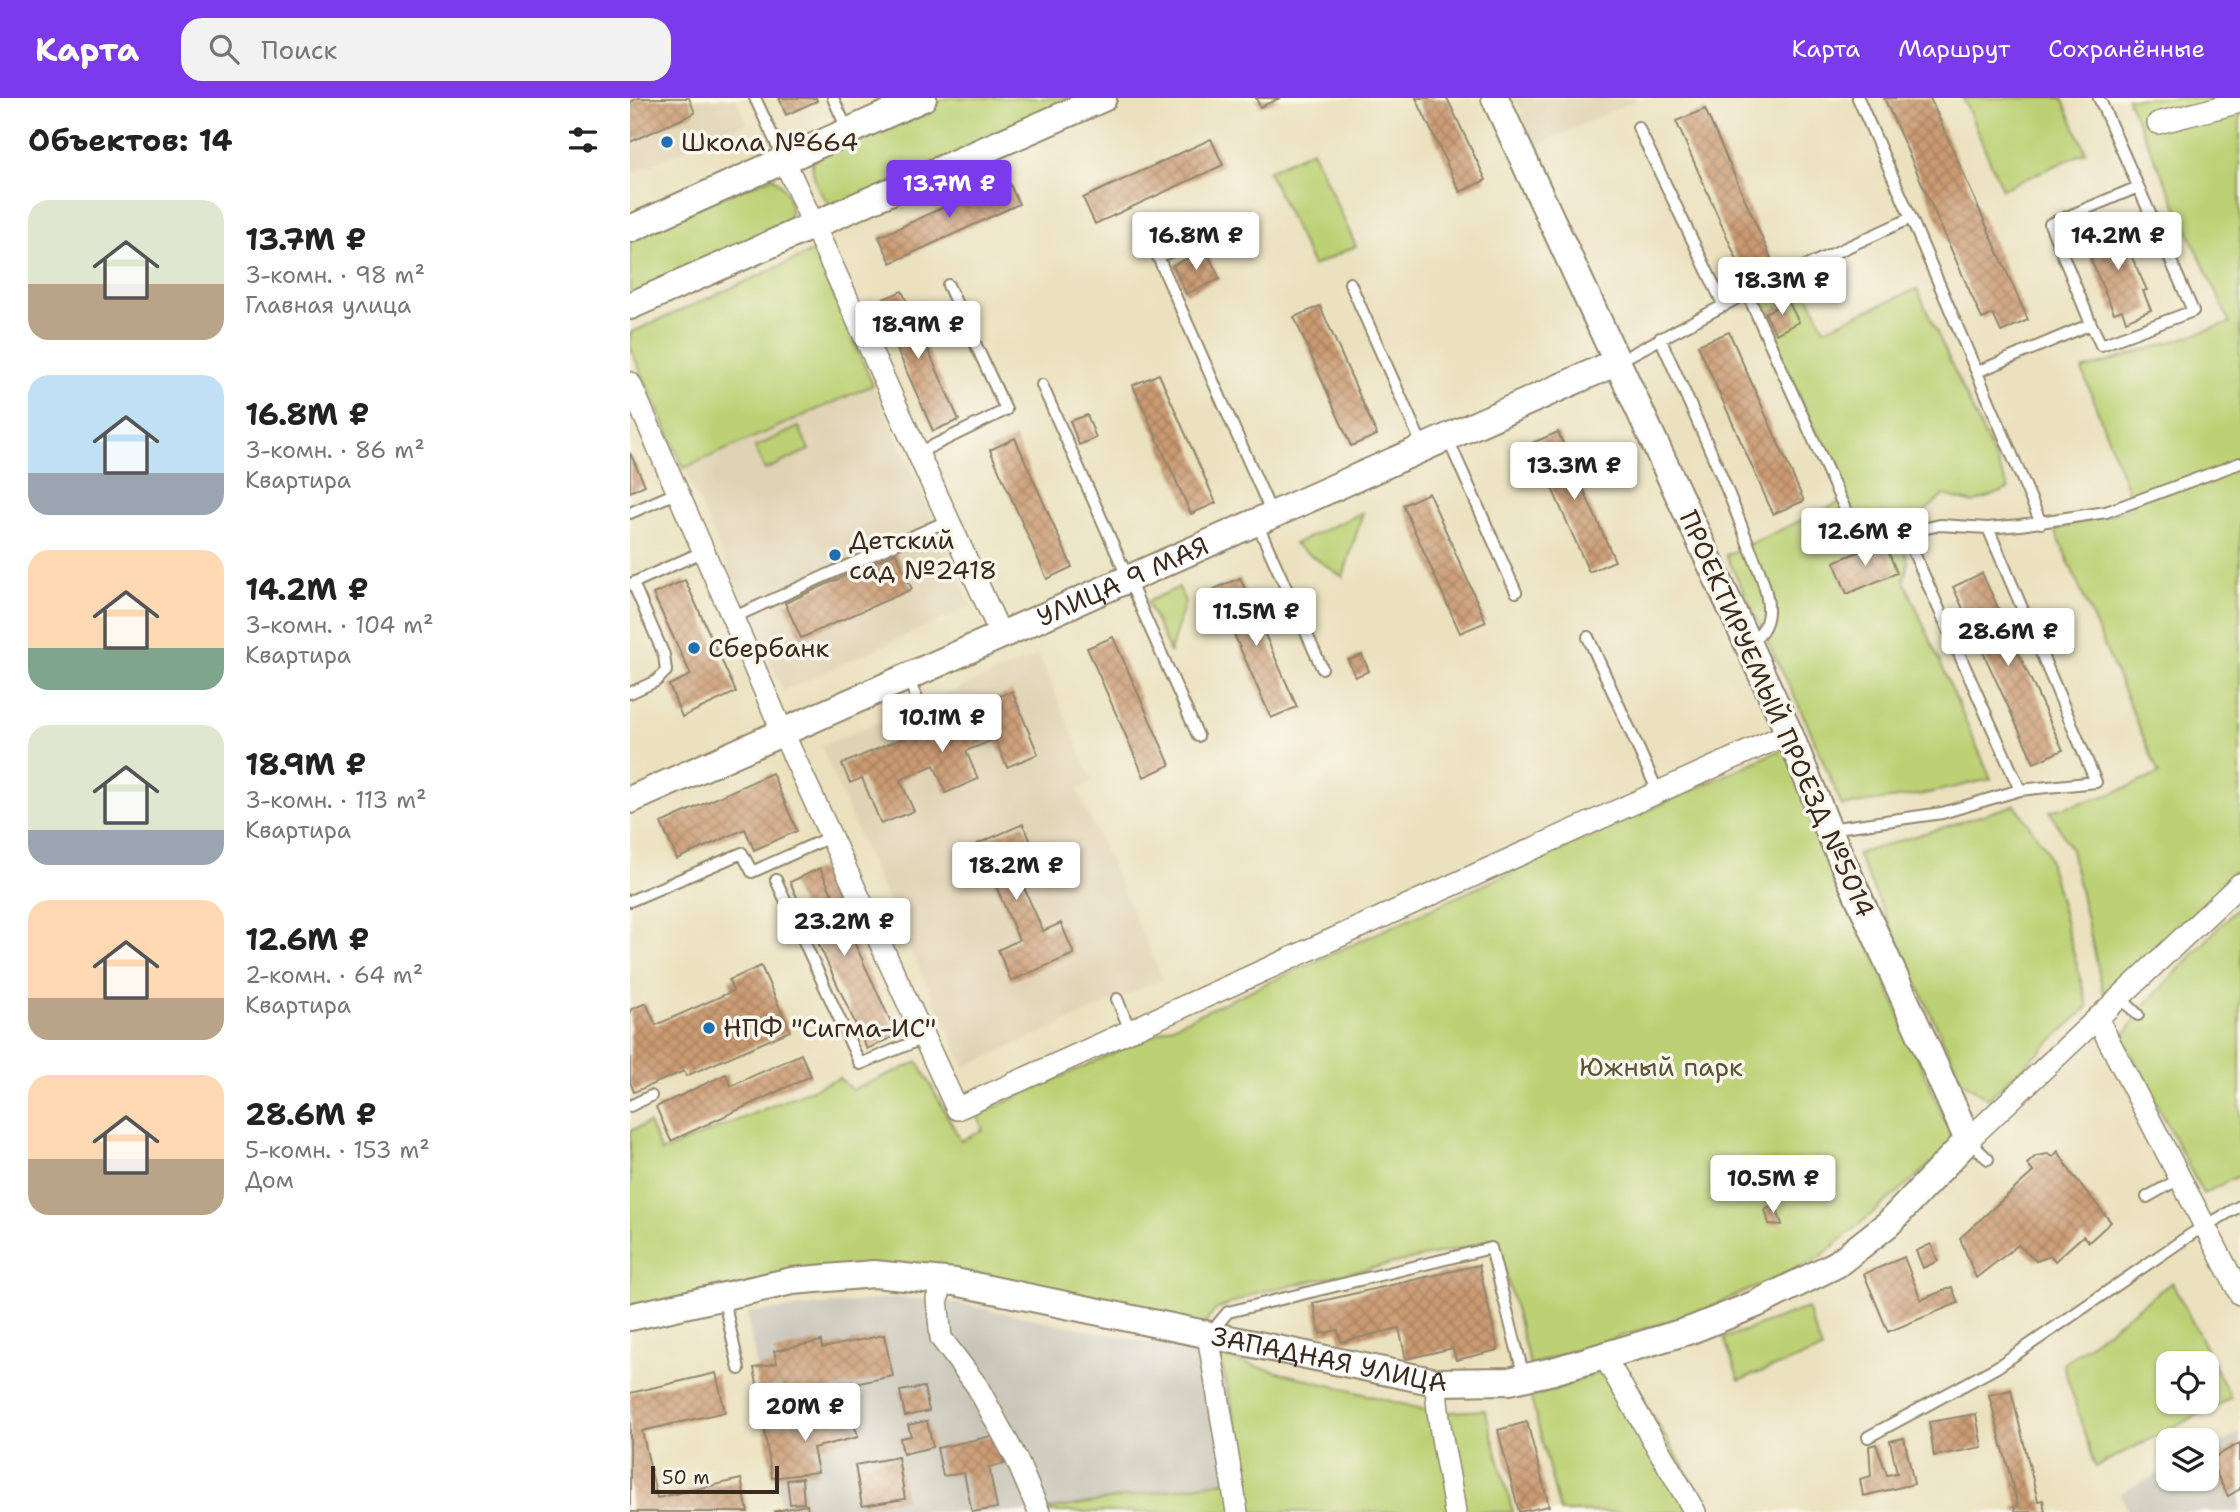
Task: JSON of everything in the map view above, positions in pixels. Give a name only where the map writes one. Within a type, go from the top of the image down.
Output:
[{"type":"street","points":[[630,229],[923,98]]},
{"type":"street","points":[[630,306],[1103,98]]},
{"type":"street","name":"ПРОЕКТИРУЕМЫЙ ПРОЕЗД №5014","points":[[1495,98],[1789,733],[1828,830],[1968,1140]]},
{"type":"street","points":[[2158,122],[2240,102]]},
{"type":"street","points":[[784,160],[949,520],[969,579],[1001,635]]},
{"type":"street","name":"УЛИЦА 9 МАЯ","points":[[630,800],[1616,362]]},
{"type":"street","points":[[630,383],[783,733],[957,1108],[1130,1030],[1654,783],[1789,733]]},
{"type":"street","points":[[1968,1140],[2240,884]]},
{"type":"street","points":[[2097,1018],[2240,1294]]},
{"type":"street","name":"ЗАПАДНАЯ УЛИЦА","points":[[630,1317],[792,1281],[874,1274],[944,1282],[1436,1382],[1509,1381],[1604,1356],[1730,1314],[1837,1264],[1888,1224],[1968,1140]]},
{"type":"street","points":[[944,1282],[937,1299],[941,1338],[977,1386],[1016,1458],[1039,1512]]},
{"type":"street","points":[[1208,1335],[1237,1512]]},
{"type":"street","points":[[1604,1356],[1695,1512]]},
{"type":"street","points":[[1436,1382],[1437,1413],[1447,1455],[1455,1512]]},
{"type":"lane","points":[[755,98],[784,160]]},
{"type":"lane","points":[[833,98],[848,131]]},
{"type":"lane","points":[[1858,98],[2041,523]]},
{"type":"lane","points":[[2099,98],[2193,311],[2101,345],[2050,224],[2138,187]]},
{"type":"lane","points":[[1638,127],[1724,306]]},
{"type":"lane","points":[[1616,362],[1747,293],[1911,218]]},
{"type":"lane","points":[[1201,238],[1158,257],[1322,668]]},
{"type":"lane","points":[[1350,283],[1516,593]]},
{"type":"lane","points":[[918,453],[1006,410],[948,285]]},
{"type":"lane","points":[[1747,293],[1849,518],[1867,533],[1905,533],[1940,525],[1988,528],[2041,523],[2106,512],[2240,463]]},
{"type":"lane","points":[[1977,372],[2091,324]]},
{"type":"lane","points":[[1660,338],[1743,527],[1763,584],[1768,610],[1766,625],[1759,636],[1747,644]]},
{"type":"lane","points":[[1042,385],[1198,736]]},
{"type":"lane","points":[[630,513],[678,492]]},
{"type":"lane","points":[[732,618],[949,520]]},
{"type":"lane","points":[[1828,830],[1942,813],[2020,790],[2096,782],[1988,528]]},
{"type":"lane","points":[[1905,533],[2020,790]]},
{"type":"lane","points":[[630,693],[656,681],[666,671],[664,654],[632,580],[702,552]]},
{"type":"lane","points":[[1588,637],[1654,783]]},
{"type":"lane","points":[[907,677],[920,705]]},
{"type":"lane","points":[[630,901],[742,853],[751,872],[830,837]]},
{"type":"lane","points":[[776,880],[860,1064],[924,1038]]},
{"type":"lane","points":[[2119,996],[2138,1015]]},
{"type":"lane","points":[[1117,999],[1130,1030]]},
{"type":"lane","points":[[630,1106],[651,1096]]},
{"type":"lane","points":[[1968,1140],[1988,1159]]},
{"type":"lane","points":[[2147,1197],[2181,1178]]},
{"type":"lane","points":[[1868,1437],[1997,1367],[2206,1225],[2240,1206]]},
{"type":"lane","points":[[1208,1335],[1228,1312],[1491,1248],[1524,1377]]},
{"type":"lane","points":[[723,1296],[740,1368]]},
{"type":"shaded area","name":"Школа №664","points":[[630,98],[736,98],[747,122],[630,174]]},
{"type":"shaded area","points":[[1514,98],[1639,98],[1536,146]]},
{"type":"shaded area","name":"Детский сад №2418","points":[[873,385],[971,606],[783,691],[684,468]]},
{"type":"shaded area","points":[[1039,655],[1093,782],[1077,789],[1163,979],[965,1067],[875,874],[821,746]]},
{"type":"shaded area","points":[[897,1298],[941,1300],[1220,1357],[1249,1477],[1047,1512],[782,1512],[747,1313]]},
{"type":"shaded area","points":[[2240,1433],[2240,1512],[2128,1512],[2120,1493],[2156,1475],[2156,1491],[2219,1491],[2219,1444]]},
{"type":"green space","points":[[946,98],[1090,98],[835,209],[826,200],[816,183],[812,163],[821,154]]},
{"type":"green space","points":[[1963,98],[2062,98],[2086,152],[2002,189]]},
{"type":"green space","points":[[2127,98],[2240,98],[2240,870],[2104,995],[2071,850],[2050,811],[2109,795],[2159,774],[2055,530],[2134,507],[2082,370],[2230,323]]},
{"type":"green space","points":[[1312,150],[1356,246],[1313,266],[1268,171]]},
{"type":"green space","points":[[773,177],[787,194],[791,208],[784,228],[630,296],[630,234]]},
{"type":"green space","points":[[814,251],[873,385],[684,468],[630,347],[630,333]]},
{"type":"green space","points":[[1801,278],[1824,329],[1917,289],[2009,489],[1973,503],[1944,495],[1900,532],[1908,563],[1904,580],[1991,779],[1924,794],[1842,806],[1808,725],[1726,555],[1845,500],[1758,303]]},
{"type":"green space","points":[[799,427],[809,450],[765,470],[755,447]]},
{"type":"green space","points":[[1363,512],[1343,577],[1294,544]]},
{"type":"green space","points":[[1179,587],[1185,602],[1170,652],[1147,602]]},
{"type":"green space","name":"Южный парк","points":[[1785,748],[1955,1144],[1819,1258],[1702,1311],[1530,1365],[1497,1241],[1256,1293],[1215,1310],[1201,1329],[970,1272],[630,1305],[630,1131],[649,1123],[661,1152],[839,1078],[852,1090],[918,1062],[961,1141],[983,1130],[977,1115]]},
{"type":"green space","points":[[2015,805],[2046,849],[2088,1007],[1988,1099],[1962,1081],[1857,854]]},
{"type":"green space","points":[[2240,905],[2240,1175],[2203,1194],[2123,1038],[2142,1008]]},
{"type":"green space","points":[[2172,1282],[2207,1351],[2156,1351],[2156,1414],[2199,1414],[2172,1428],[2156,1428],[2156,1436],[2095,1467],[2063,1364]]},
{"type":"green space","points":[[1807,1308],[1822,1350],[1739,1380],[1724,1338]]},
{"type":"green space","points":[[1220,1357],[1437,1413],[1485,1410],[1513,1512],[1047,1512],[1046,1510],[1249,1477]]},
{"type":"green space","points":[[1621,1364],[1711,1512],[1560,1512],[1531,1398]]},
{"type":"green space","points":[[2219,1374],[2231,1398],[2219,1404]]},
{"type":"building","points":[[638,98],[689,98],[695,113],[630,142],[630,102]]},
{"type":"building","points":[[779,98],[816,98],[817,101],[786,115]]},
{"type":"building","points":[[1256,98],[1280,98],[1260,107]]},
{"type":"building","points":[[1416,98],[1447,98],[1486,180],[1460,192]]},
{"type":"building","points":[[1884,98],[1930,98],[2028,320],[2001,332],[1993,314],[1982,319]]},
{"type":"building","points":[[1705,109],[1774,265],[1745,278],[1676,121]]},
{"type":"building","points":[[1211,139],[1223,165],[1095,224],[1083,198]]},
{"type":"building","points":[[1007,178],[1019,204],[891,263],[879,237]]},
{"type":"building","points":[[2116,223],[2147,290],[2143,291],[2151,310],[2126,321],[2122,310],[2114,313],[2090,258],[2094,257],[2085,236]]},
{"type":"building","points":[[1206,250],[1220,279],[1186,294],[1173,265]]},
{"type":"building","points":[[902,291],[959,420],[933,431],[876,302]]},
{"type":"building","points":[[1788,301],[1799,322],[1776,334],[1765,313]]},
{"type":"building","points":[[1320,306],[1377,435],[1351,446],[1294,317]]},
{"type":"building","points":[[1729,332],[1804,501],[1773,514],[1698,345]]},
{"type":"building","points":[[1159,374],[1216,503],[1191,514],[1133,385]]},
{"type":"building","points":[[1087,415],[1096,438],[1079,445],[1070,421]]},
{"type":"building","points":[[1558,432],[1615,561],[1589,572],[1532,443]]},
{"type":"building","points":[[1015,438],[1072,567],[1047,579],[990,450]]},
{"type":"building","points":[[630,453],[645,485],[630,492]]},
{"type":"building","points":[[1429,493],[1486,622],[1460,633],[1403,505]]},
{"type":"building","points":[[1884,541],[1897,573],[1847,594],[1834,562]]},
{"type":"building","points":[[896,553],[912,589],[801,638],[785,603]]},
{"type":"building","points":[[1982,573],[2063,750],[2034,763],[1953,587]]},
{"type":"building","points":[[1240,578],[1297,707],[1271,718],[1214,589]]},
{"type":"building","points":[[685,580],[736,692],[682,717],[669,685],[691,675],[653,594]]},
{"type":"building","points":[[1113,637],[1170,765],[1144,777],[1087,648]]},
{"type":"building","points":[[1362,655],[1369,671],[1355,677],[1348,660]]},
{"type":"building","points":[[1012,691],[1038,754],[1007,767],[995,739],[966,751],[978,779],[946,793],[934,765],[900,780],[914,811],[881,824],[862,778],[850,783],[842,764]]},
{"type":"building","points":[[772,773],[797,831],[754,850],[745,829],[677,859],[661,823]]},
{"type":"building","points":[[1023,824],[1036,853],[1013,863],[1043,931],[1061,923],[1074,954],[1011,981],[998,950],[1019,940],[990,872],[968,881],[956,853]]},
{"type":"building","points":[[820,868],[897,1035],[867,1049],[790,882]]},
{"type":"building","name":"НПФ \"Сигма-ИС\"","points":[[761,966],[790,1031],[686,1076],[684,1071],[634,1092],[630,1082],[630,1010],[646,1003],[656,1025],[733,991],[729,980]]},
{"type":"building","points":[[801,1054],[811,1076],[671,1141],[656,1107],[726,1074],[731,1086]]},
{"type":"building","points":[[2058,1151],[2072,1174],[2111,1222],[2089,1242],[2083,1236],[2055,1261],[2051,1256],[2036,1261],[2018,1245],[1976,1278],[1960,1238],[2033,1172],[2027,1164],[2036,1156],[2048,1154],[2053,1157]]},
{"type":"building","points":[[1775,1203],[1782,1225],[1769,1224],[1765,1210]]},
{"type":"building","points":[[1931,1244],[1938,1261],[1923,1268],[1916,1251]]},
{"type":"building","points":[[1904,1257],[1921,1300],[1952,1287],[1958,1303],[1888,1332],[1864,1274]]},
{"type":"building","points":[[1479,1265],[1498,1350],[1456,1360],[1453,1348],[1406,1359],[1399,1328],[1341,1342],[1338,1330],[1320,1334],[1313,1303]]},
{"type":"building","points":[[884,1335],[893,1376],[783,1399],[781,1384],[758,1389],[754,1368],[777,1363],[774,1351],[821,1341],[822,1348]]},
{"type":"building","points":[[716,1373],[725,1412],[642,1431],[657,1498],[741,1479],[748,1512],[630,1512],[630,1393]]},
{"type":"building","points":[[924,1387],[929,1411],[905,1416],[900,1391]]},
{"type":"building","points":[[2011,1390],[2038,1501],[2043,1500],[2045,1512],[2016,1512],[2014,1507],[2018,1506],[1989,1395]]},
{"type":"building","points":[[851,1413],[858,1437],[813,1448],[818,1472],[772,1478],[764,1428]]},
{"type":"building","points":[[1976,1414],[1982,1447],[1934,1456],[1929,1422]]},
{"type":"building","points":[[927,1421],[933,1447],[903,1454],[900,1438],[911,1436],[908,1425]]},
{"type":"building","points":[[1527,1422],[1549,1506],[1519,1512],[1498,1430]]},
{"type":"building","points":[[997,1435],[1004,1464],[989,1467],[997,1508],[972,1512],[964,1473],[943,1476],[937,1448]]},
{"type":"building","points":[[1904,1438],[1914,1484],[1863,1496],[1860,1479],[1871,1476],[1869,1446],[1876,1444],[1887,1475],[1897,1473],[1890,1441]]},
{"type":"building","points":[[2240,1443],[2240,1489],[2228,1496],[2219,1479],[2219,1455]]},
{"type":"building","points":[[898,1457],[905,1499],[862,1506],[855,1465]]},
{"type":"building","points":[[802,1478],[804,1503],[790,1504],[787,1480]]},
{"type":"building","points":[[807,1505],[808,1512],[775,1512],[775,1511]]},
{"type":"place","name":"Школа №664","points":[[667,142]]},
{"type":"place","name":"Детский сад №2418","points":[[835,555]]},
{"type":"place","name":"Сбербанк","points":[[694,648]]},
{"type":"place","name":"НПФ \"Сигма-ИС\"","points":[[709,1028]]}]
